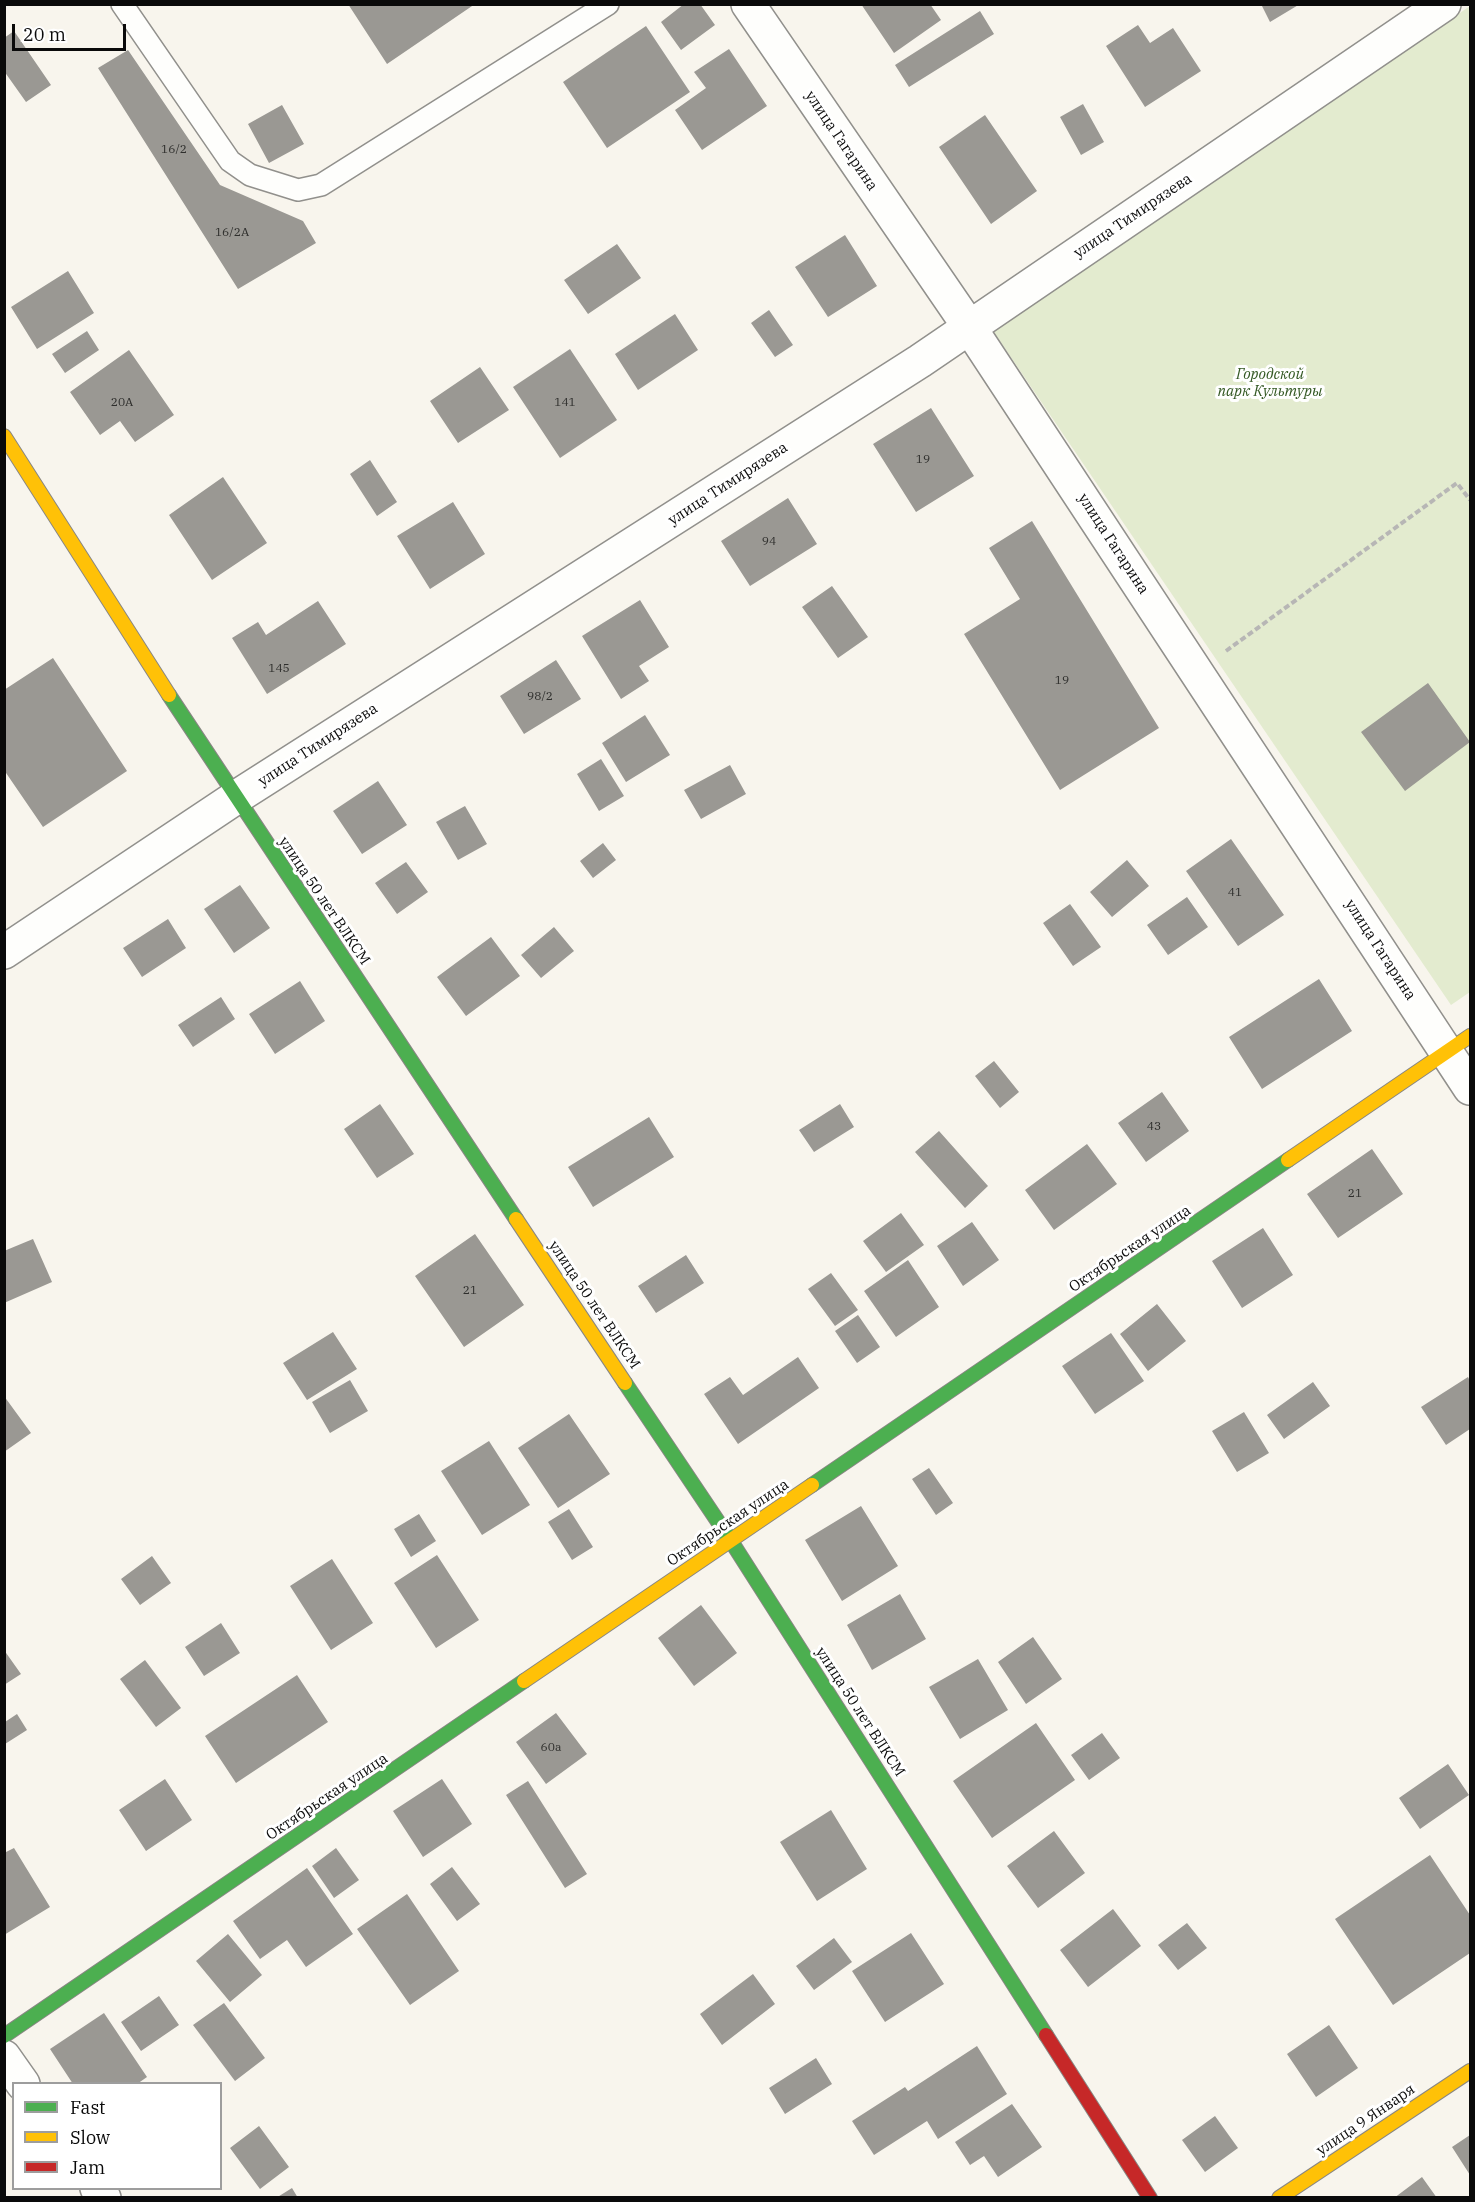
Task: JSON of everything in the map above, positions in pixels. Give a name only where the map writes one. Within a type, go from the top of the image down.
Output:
[{"type":"street","name":"улица Гагарина","points":[[748,4],[1459,1044],[1470,1088]]},
{"type":"street","name":"улица Тимирязева","points":[[4,952],[235,798],[970,328],[1443,4]]},
{"type":"street","name":"улица 50 лет ВЛКСМ","points":[[4,436],[235,798],[731,1540],[1150,2198]]},
{"type":"street","name":"Октябрьская улица","points":[[4,2036],[1459,1044]]},
{"type":"street","points":[[4,2057],[22,2082]]},
{"type":"street","name":"улица 9 Января","points":[[1279,2198],[1470,2071]]},
{"type":"lane","points":[[122,4],[230,161],[250,175],[298,190],[321,185],[608,4]]},
{"type":"path","points":[[1226,652],[1457,483],[1470,500]]},
{"type":"green space","name":"Городской парк Культуры","points":[[1470,6],[1470,992],[1451,1005],[993,331]]},
{"type":"building","points":[[348,4],[475,4],[387,64]]},
{"type":"building","points":[[684,4],[700,4],[715,25],[681,50],[661,22]]},
{"type":"building","points":[[861,4],[930,4],[941,20],[894,53]]},
{"type":"building","points":[[1261,4],[1300,4],[1270,22]]},
{"type":"building","points":[[980,11],[994,34],[909,87],[895,65]]},
{"type":"building","points":[[1138,25],[1150,43],[1173,28],[1201,71],[1145,107],[1106,46]]},
{"type":"building","points":[[646,26],[690,92],[607,148],[563,82]]},
{"type":"building","points":[[14,31],[51,85],[26,102],[4,71],[4,38]]},
{"type":"building","points":[[729,49],[767,106],[702,150],[675,110],[706,88],[694,72]]},
{"type":"building","points":[[128,50],[220,185],[303,221],[316,243],[238,289],[98,68]]},
{"type":"building","points":[[1083,104],[1104,142],[1081,155],[1060,117]]},
{"type":"building","points":[[282,105],[304,144],[269,163],[248,124]]},
{"type":"building","points":[[985,115],[1037,191],[991,224],[939,147]]},
{"type":"building","points":[[845,235],[877,286],[828,317],[795,267]]},
{"type":"building","points":[[617,244],[641,278],[588,314],[564,280]]},
{"type":"building","points":[[68,271],[94,313],[37,349],[11,307]]},
{"type":"building","points":[[769,310],[793,345],[775,357],[751,323]]},
{"type":"building","points":[[675,314],[698,350],[638,390],[615,354]]},
{"type":"building","points":[[87,331],[99,350],[65,373],[52,354]]},
{"type":"building","points":[[570,349],[617,420],[560,458],[513,387]]},
{"type":"building","points":[[129,350],[174,415],[135,442],[120,421],[100,435],[70,392]]},
{"type":"building","points":[[480,367],[509,410],[458,443],[430,401]]},
{"type":"building","points":[[931,408],[974,476],[916,512],[873,444]]},
{"type":"building","points":[[370,460],[397,502],[377,516],[350,474]]},
{"type":"building","points":[[223,477],[267,543],[212,580],[169,515]]},
{"type":"building","points":[[788,498],[817,544],[750,586],[721,541]]},
{"type":"building","points":[[453,502],[485,554],[430,589],[397,536]]},
{"type":"building","points":[[1032,521],[1159,728],[1060,790],[964,634],[1020,599],[989,548]]},
{"type":"building","points":[[832,586],[868,637],[838,658],[802,607]]},
{"type":"building","points":[[640,600],[669,647],[639,666],[649,681],[621,699],[582,636]]},
{"type":"building","points":[[318,601],[346,644],[267,694],[232,638],[258,622],[266,635]]},
{"type":"building","points":[[53,658],[127,771],[43,827],[4,770],[4,690]]},
{"type":"building","points":[[556,660],[581,699],[524,734],[500,696]]},
{"type":"building","points":[[1428,683],[1470,742],[1405,791],[1361,732]]},
{"type":"building","points":[[645,715],[670,755],[626,782],[602,743]]},
{"type":"building","points":[[601,759],[624,796],[599,811],[577,774]]},
{"type":"building","points":[[730,765],[746,794],[701,819],[684,790]]},
{"type":"building","points":[[378,781],[407,825],[362,854],[333,811]]},
{"type":"building","points":[[465,806],[487,844],[458,860],[436,822]]},
{"type":"building","points":[[1231,839],[1284,915],[1238,946],[1186,871]]},
{"type":"building","points":[[603,843],[616,860],[593,878],[580,861]]},
{"type":"building","points":[[1127,860],[1149,886],[1112,917],[1090,892]]},
{"type":"building","points":[[406,862],[428,892],[397,914],[375,883]]},
{"type":"building","points":[[240,885],[270,928],[234,953],[204,909]]},
{"type":"building","points":[[1187,897],[1208,927],[1168,955],[1147,925]]},
{"type":"building","points":[[1070,904],[1101,947],[1073,966],[1043,923]]},
{"type":"building","points":[[168,919],[186,948],[142,977],[123,948]]},
{"type":"building","points":[[554,927],[574,951],[541,978],[521,955]]},
{"type":"building","points":[[491,937],[520,976],[466,1016],[437,977]]},
{"type":"building","points":[[1319,979],[1352,1031],[1262,1089],[1229,1037]]},
{"type":"building","points":[[300,981],[325,1021],[275,1054],[249,1014]]},
{"type":"building","points":[[221,997],[235,1019],[193,1047],[178,1025]]},
{"type":"building","points":[[994,1061],[1019,1092],[1000,1108],[975,1076]]},
{"type":"building","points":[[1162,1092],[1189,1131],[1146,1162],[1118,1123]]},
{"type":"building","points":[[380,1104],[414,1154],[377,1178],[344,1129]]},
{"type":"building","points":[[840,1104],[854,1127],[814,1152],[799,1130]]},
{"type":"building","points":[[649,1117],[674,1157],[593,1207],[568,1167]]},
{"type":"building","points":[[939,1131],[988,1186],[965,1208],[915,1152]]},
{"type":"building","points":[[1087,1144],[1117,1184],[1054,1230],[1025,1190]]},
{"type":"building","points":[[1372,1149],[1403,1194],[1338,1238],[1307,1194]]},
{"type":"building","points":[[901,1213],[924,1245],[886,1272],[863,1241]]},
{"type":"building","points":[[972,1222],[999,1260],[963,1286],[937,1246]]},
{"type":"building","points":[[1263,1228],[1293,1275],[1242,1308],[1212,1261]]},
{"type":"building","points":[[475,1234],[524,1305],[464,1347],[415,1276]]},
{"type":"building","points":[[33,1239],[52,1282],[4,1303],[4,1251]]},
{"type":"building","points":[[686,1255],[704,1283],[656,1313],[638,1286]]},
{"type":"building","points":[[908,1260],[939,1307],[896,1337],[864,1291]]},
{"type":"building","points":[[831,1273],[858,1310],[835,1326],[808,1289]]},
{"type":"building","points":[[1157,1304],[1186,1341],[1148,1371],[1120,1334]]},
{"type":"building","points":[[858,1315],[880,1347],[857,1363],[835,1331]]},
{"type":"building","points":[[333,1332],[357,1369],[307,1400],[283,1363]]},
{"type":"building","points":[[1111,1333],[1144,1381],[1095,1414],[1062,1366]]},
{"type":"building","points":[[798,1357],[819,1388],[738,1444],[704,1394],[730,1377],[743,1395]]},
{"type":"building","points":[[1468,1377],[1470,1381],[1470,1429],[1446,1445],[1421,1407]]},
{"type":"building","points":[[350,1380],[368,1411],[330,1433],[312,1402]]},
{"type":"building","points":[[1313,1382],[1330,1406],[1284,1439],[1267,1415]]},
{"type":"building","points":[[4,1396],[31,1433],[4,1452]]},
{"type":"building","points":[[1244,1412],[1269,1453],[1237,1472],[1212,1431]]},
{"type":"building","points":[[569,1414],[610,1474],[558,1508],[518,1448]]},
{"type":"building","points":[[489,1441],[530,1505],[482,1535],[441,1471]]},
{"type":"building","points":[[929,1468],[953,1503],[936,1515],[912,1479]]},
{"type":"building","points":[[861,1506],[898,1566],[842,1601],[805,1540]]},
{"type":"building","points":[[569,1509],[593,1547],[572,1560],[548,1522]]},
{"type":"building","points":[[419,1514],[436,1541],[411,1557],[394,1529]]},
{"type":"building","points":[[437,1555],[479,1620],[436,1648],[394,1583]]},
{"type":"building","points":[[152,1556],[171,1583],[140,1605],[121,1579]]},
{"type":"building","points":[[332,1559],[373,1623],[331,1650],[290,1586]]},
{"type":"building","points":[[900,1594],[926,1639],[872,1670],[847,1625]]},
{"type":"building","points":[[701,1605],[737,1653],[694,1686],[658,1638]]},
{"type":"building","points":[[221,1623],[240,1653],[204,1676],[185,1647]]},
{"type":"building","points":[[1033,1637],[1062,1679],[1026,1704],[998,1662]]},
{"type":"building","points":[[4,1650],[21,1674],[4,1685]]},
{"type":"building","points":[[978,1659],[1008,1710],[960,1739],[929,1687]]},
{"type":"building","points":[[145,1660],[181,1708],[156,1727],[120,1679]]},
{"type":"building","points":[[297,1675],[328,1722],[236,1783],[205,1736]]},
{"type":"building","points":[[556,1713],[587,1754],[546,1784],[516,1742]]},
{"type":"building","points":[[17,1714],[27,1730],[5,1744],[5,1722]]},
{"type":"building","points":[[1036,1723],[1075,1780],[992,1838],[953,1781]]},
{"type":"building","points":[[1102,1733],[1120,1758],[1089,1780],[1071,1755]]},
{"type":"building","points":[[1448,1764],[1469,1795],[1420,1829],[1399,1798]]},
{"type":"building","points":[[165,1779],[192,1820],[146,1851],[119,1810]]},
{"type":"building","points":[[442,1779],[472,1824],[423,1857],[393,1811]]},
{"type":"building","points":[[528,1781],[587,1874],[565,1888],[506,1795]]},
{"type":"building","points":[[831,1810],[867,1869],[817,1901],[780,1842]]},
{"type":"building","points":[[1054,1831],[1085,1873],[1038,1908],[1007,1866]]},
{"type":"building","points":[[14,1848],[50,1907],[4,1935],[4,1853]]},
{"type":"building","points":[[336,1848],[359,1880],[334,1898],[312,1866]]},
{"type":"building","points":[[1430,1855],[1470,1915],[1470,1953],[1393,2005],[1335,1919]]},
{"type":"building","points":[[452,1867],[480,1904],[457,1921],[430,1884]]},
{"type":"building","points":[[307,1868],[353,1934],[306,1967],[287,1940],[260,1959],[233,1921]]},
{"type":"building","points":[[407,1894],[459,1971],[410,2005],[357,1929]]},
{"type":"building","points":[[1113,1909],[1141,1946],[1088,1987],[1060,1950]]},
{"type":"building","points":[[1187,1923],[1207,1948],[1178,1970],[1158,1945]]},
{"type":"building","points":[[911,1933],[944,1984],[885,2022],[852,1971]]},
{"type":"building","points":[[228,1934],[262,1975],[230,2002],[196,1961]]},
{"type":"building","points":[[834,1938],[852,1962],[814,1990],[796,1966]]},
{"type":"building","points":[[753,1974],[775,2004],[722,2045],[700,2014]]},
{"type":"building","points":[[159,1996],[179,2025],[141,2051],[121,2022]]},
{"type":"building","points":[[224,2003],[265,2058],[235,2081],[193,2025]]},
{"type":"building","points":[[104,2013],[147,2077],[140,2082],[72,2082],[50,2049]]},
{"type":"building","points":[[1329,2025],[1358,2068],[1316,2097],[1287,2054]]},
{"type":"building","points":[[977,2046],[1007,2094],[938,2139],[927,2121],[874,2155],[852,2121],[905,2087],[908,2091]]},
{"type":"building","points":[[816,2058],[832,2084],[785,2114],[769,2088]]},
{"type":"building","points":[[1012,2104],[1042,2147],[998,2177],[984,2156],[970,2165],[955,2142]]},
{"type":"building","points":[[1215,2116],[1238,2148],[1205,2172],[1182,2140]]},
{"type":"building","points":[[259,2126],[289,2167],[260,2189],[230,2148]]},
{"type":"building","points":[[1470,2135],[1470,2175],[1452,2147]]},
{"type":"building","points":[[1422,2177],[1437,2198],[1394,2198]]},
{"type":"building","points":[[292,2188],[298,2198],[276,2198]]},
{"type":"traffic: fast","points":[[169,695],[516,1219]]},
{"type":"traffic: fast","points":[[812,1485],[1288,1160]]},
{"type":"traffic: fast","points":[[625,1383],[731,1541],[1046,2035]]},
{"type":"traffic: fast","points":[[4,2036],[524,1681]]},
{"type":"traffic: slow","points":[[4,436],[169,695]]},
{"type":"traffic: slow","points":[[1288,1160],[1470,1036]]},
{"type":"traffic: slow","points":[[516,1219],[625,1383]]},
{"type":"traffic: slow","points":[[524,1681],[812,1485]]},
{"type":"traffic: slow","points":[[1279,2198],[1470,2071]]},
{"type":"traffic: jam","points":[[1046,2035],[1150,2198]]}]
